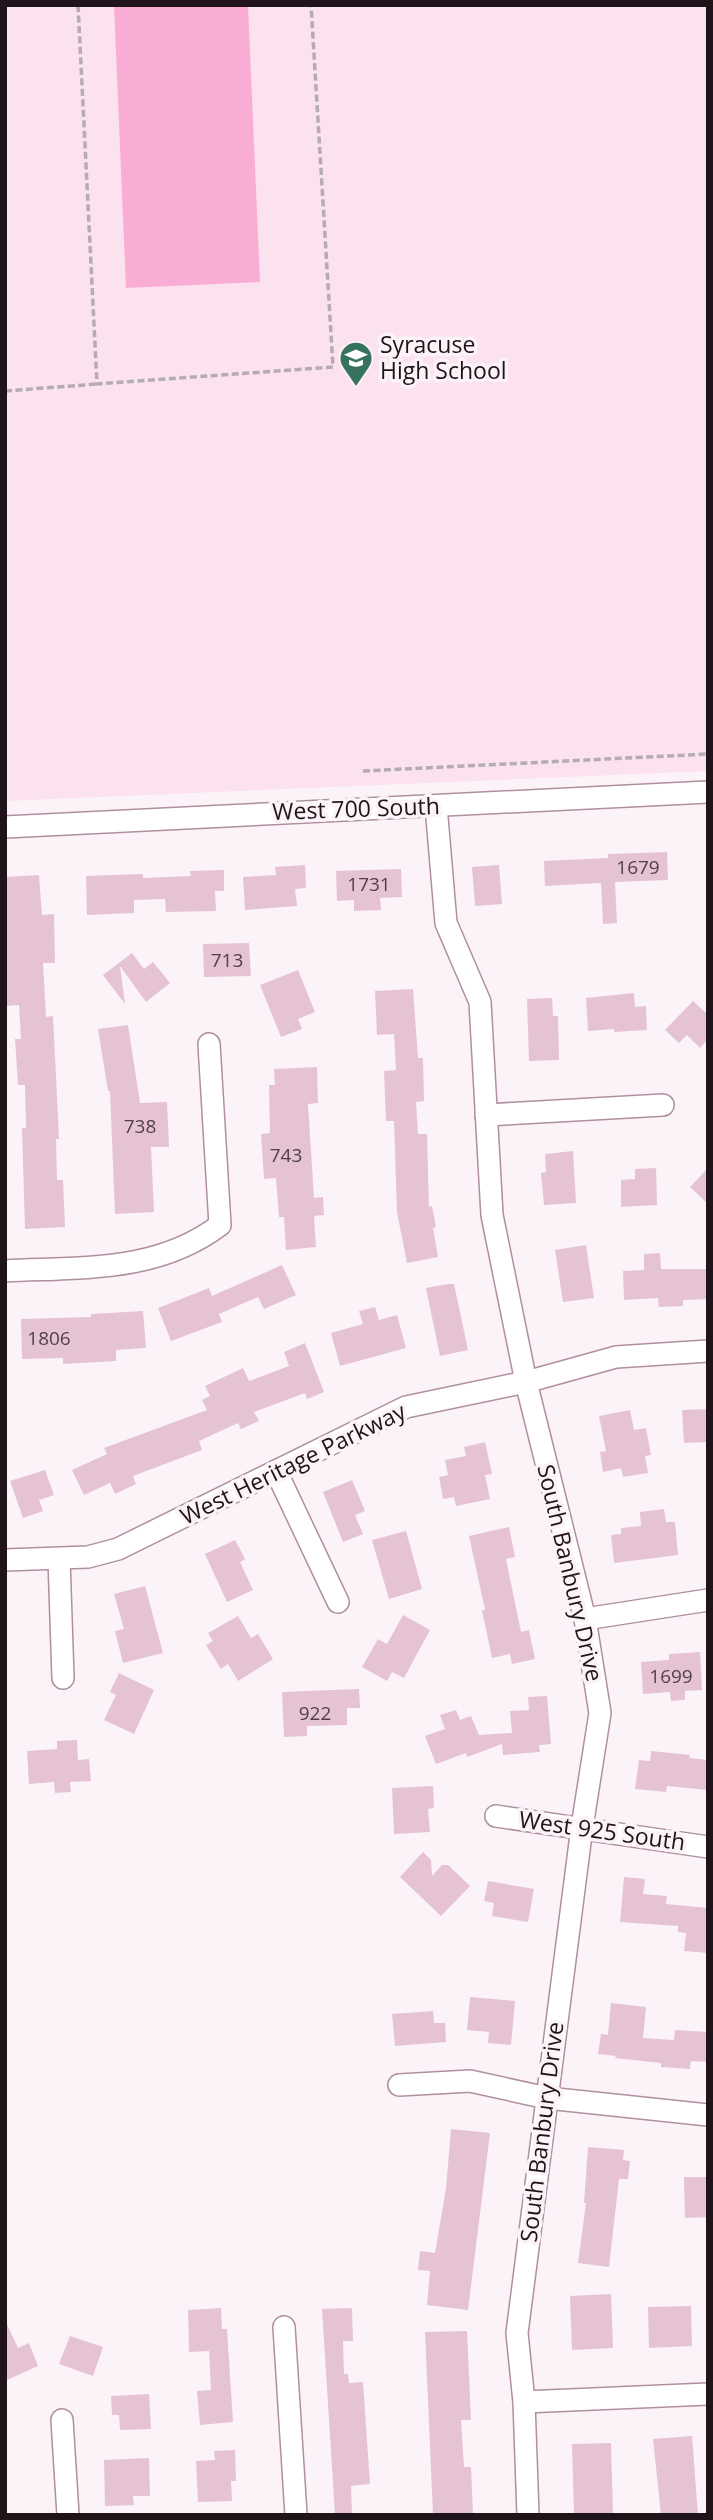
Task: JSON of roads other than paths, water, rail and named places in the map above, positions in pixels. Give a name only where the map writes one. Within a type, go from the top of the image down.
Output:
[{"type":"street","name":"West 700 South","points":[[5,827],[708,792]]},
{"type":"street","name":"South Banbury Drive","points":[[436,806],[446,923],[480,1002],[492,1215],[526,1382],[585,1619],[600,1713],[582,1827],[517,2333],[524,2402],[528,2515]]},
{"type":"street","points":[[5,1271],[128,1265],[184,1248],[220,1224],[209,1044]]},
{"type":"street","points":[[486,1115],[663,1105]]},
{"type":"street","name":"West Heritage Parkway","points":[[5,1560],[88,1557],[118,1549],[406,1407],[526,1382],[616,1357],[708,1351]]},
{"type":"street","points":[[276,1471],[338,1602]]},
{"type":"street","points":[[60,1559],[63,1678]]},
{"type":"street","points":[[585,1619],[708,1600]]},
{"type":"street","name":"West 925 South","points":[[496,1816],[708,1847]]},
{"type":"street","points":[[399,2085],[470,2081],[547,2098],[708,2115]]},
{"type":"street","points":[[284,2327],[296,2515]]},
{"type":"street","points":[[524,2402],[708,2394]]},
{"type":"street","points":[[62,2420],[68,2515]]},
{"type":"place","name":"Syracuse High School","points":[[356,388]]}]
